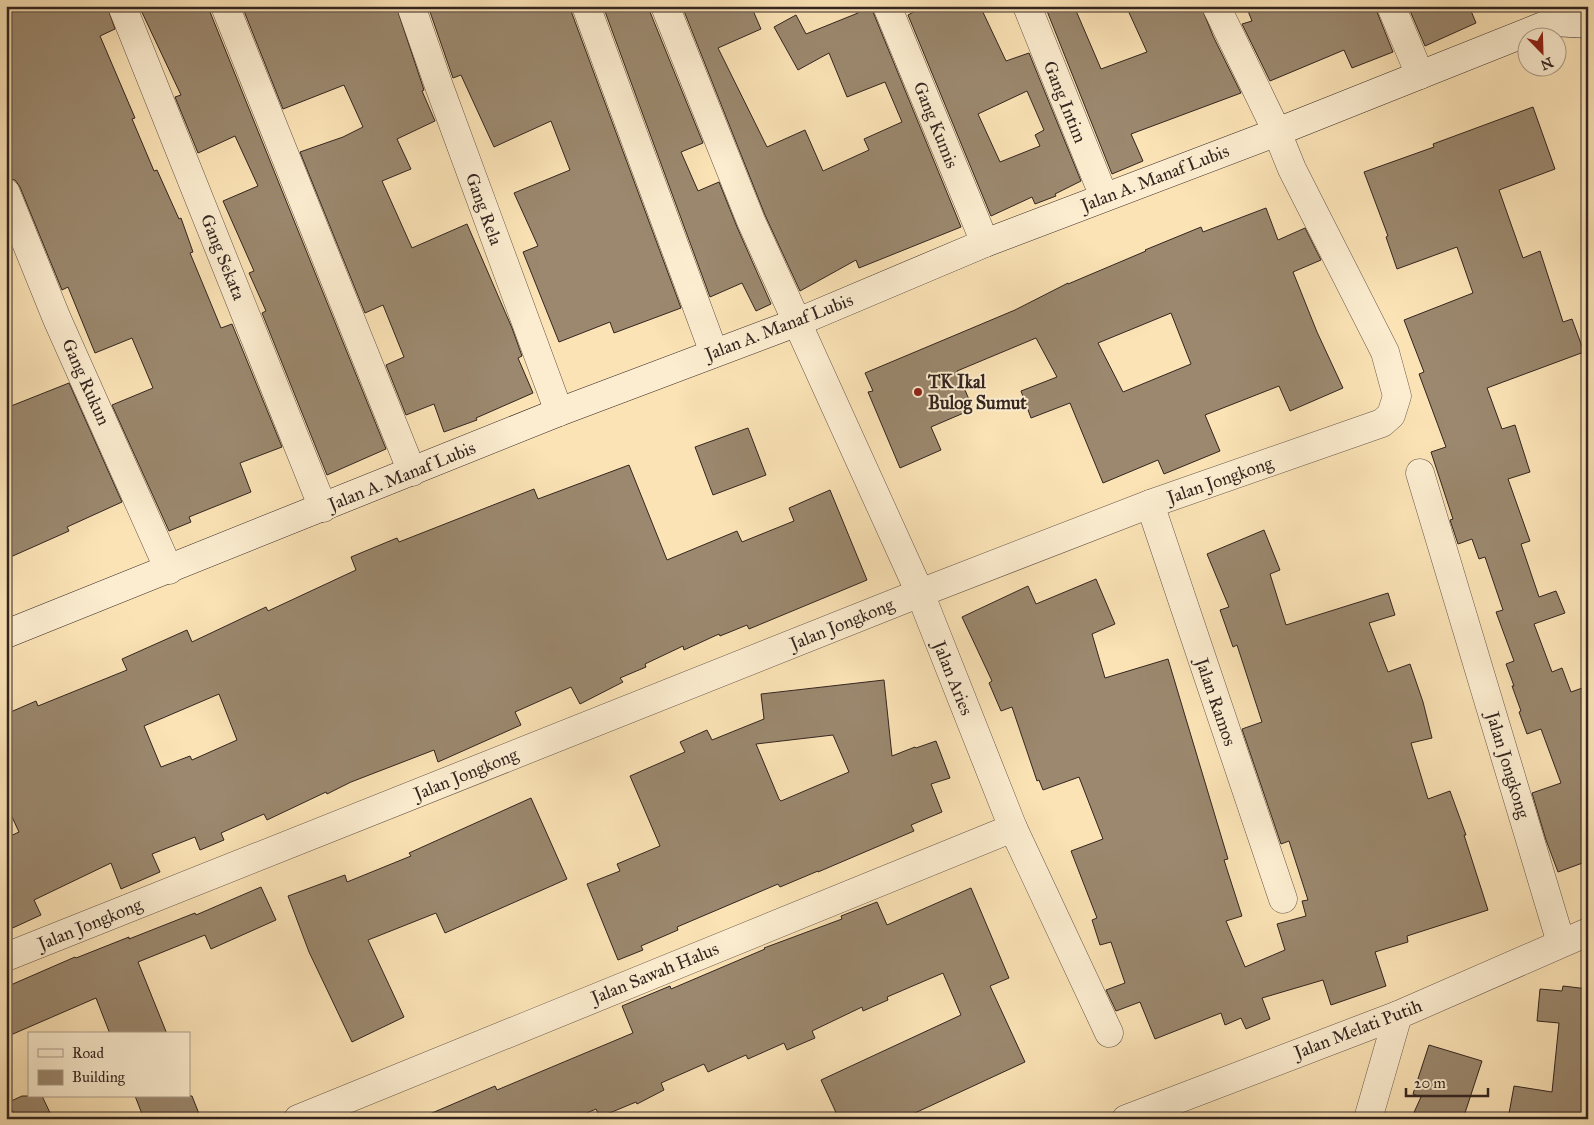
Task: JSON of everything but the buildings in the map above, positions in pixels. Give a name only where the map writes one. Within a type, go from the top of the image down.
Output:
[{"type":"street","name":"Gang Sekata","points":[[122,6],[323,508]]},
{"type":"street","points":[[225,6],[412,472]]},
{"type":"street","name":"Gang Rela","points":[[411,6],[442,96],[559,412]]},
{"type":"street","points":[[586,6],[714,352]]},
{"type":"street","name":"Jalan Aries","points":[[666,6],[751,221],[920,593],[1013,828],[1108,1034]]},
{"type":"street","name":"Gang Kumis","points":[[887,6],[985,243]]},
{"type":"street","name":"Gang Intim","points":[[1027,6],[1104,197]]},
{"type":"street","name":"Jalan Jongkong","points":[[6,957],[920,593],[1150,504],[1382,423],[1391,415],[1398,396],[1385,352],[1292,169],[1216,6]]},
{"type":"street","points":[[1391,6],[1420,75]]},
{"type":"street","name":"Jalan A. Manaf Lubis","points":[[6,634],[559,412],[714,352],[798,322],[985,243],[1420,75],[1563,14],[1588,24]]},
{"type":"street","name":"Gang Rukun","points":[[6,193],[57,319],[169,570]]},
{"type":"street","name":"Jalan Jongkong","points":[[1420,473],[1561,943]]},
{"type":"street","name":"Jalan Ramos","points":[[1150,504],[1282,899]]},
{"type":"street","name":"Jalan Sawah Halus","points":[[298,1119],[1013,828]]},
{"type":"street","name":"Jalan Melati Putih","points":[[1126,1119],[1398,1015],[1588,932]]},
{"type":"street","points":[[1368,1119],[1398,1015]]},
{"type":"place","name":"TK Ikal Bulog Sumut","points":[[918,392]]}]
